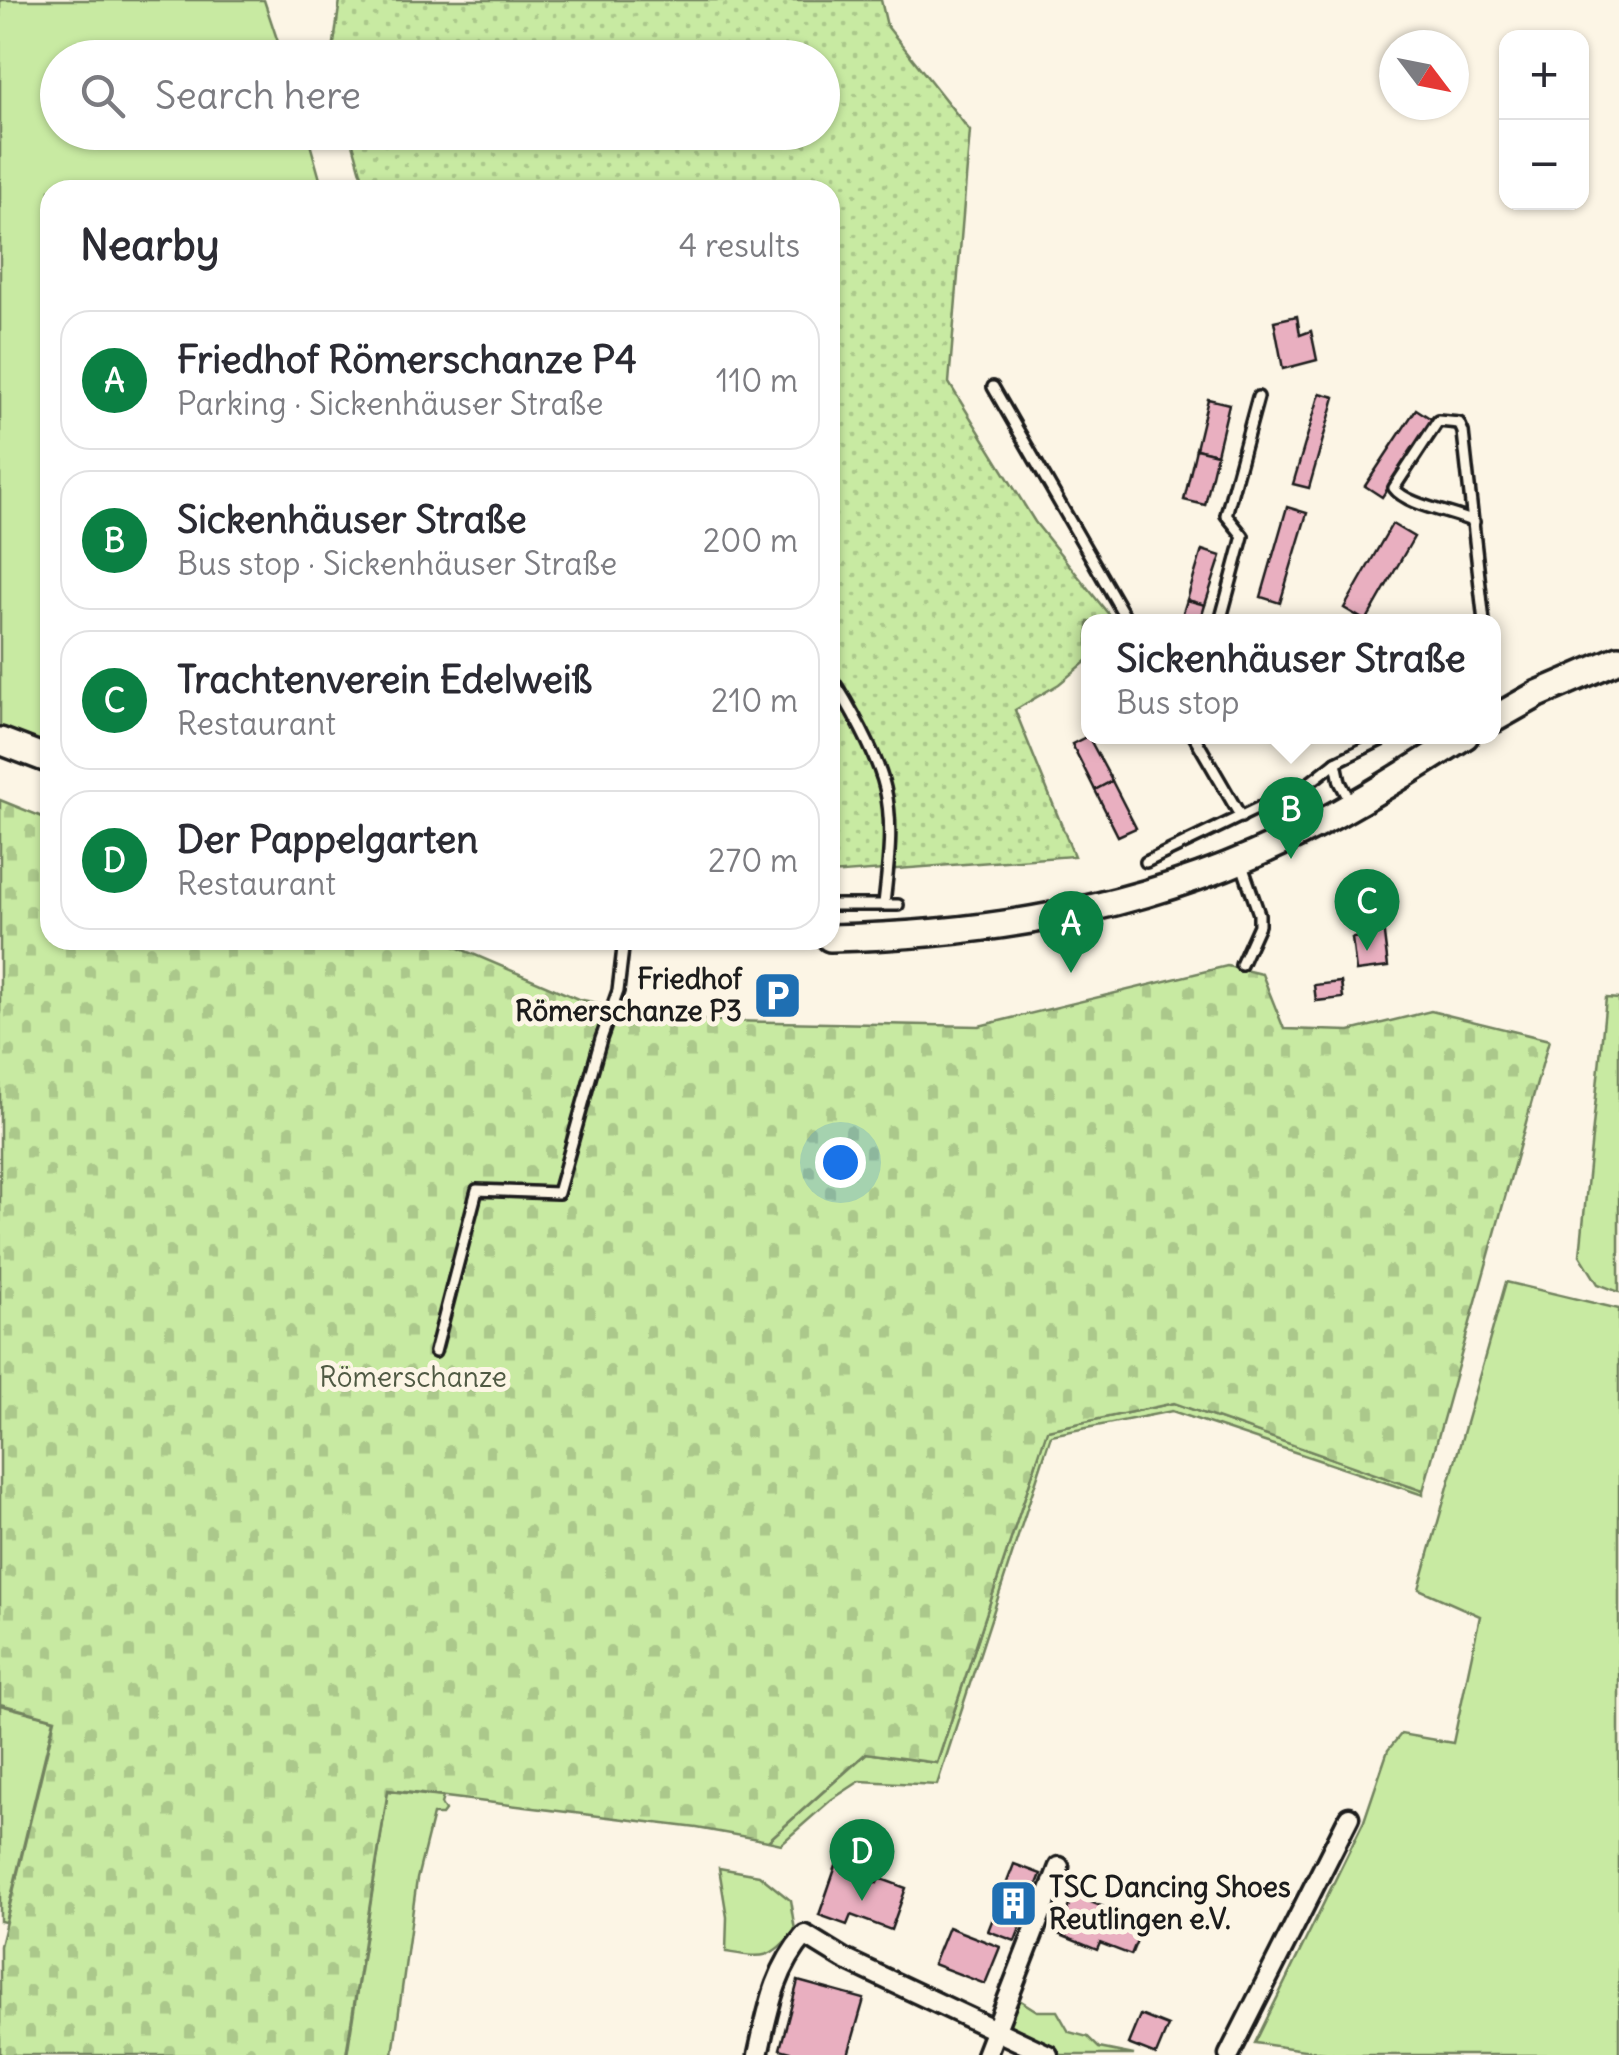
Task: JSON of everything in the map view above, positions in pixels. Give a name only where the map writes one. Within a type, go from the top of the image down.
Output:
[{"type":"street","points":[[1501,715],[1538,694],[1619,659]]},
{"type":"street","points":[[0,740],[40,756]]},
{"type":"street","points":[[840,938],[936,933],[1030,922],[1140,897],[1240,862],[1352,806],[1452,744]]},
{"type":"street","points":[[1229,2055],[1350,1816]]},
{"type":"street","points":[[986,2055],[1060,1866]]},
{"type":"street","points":[[758,2055],[773,1987],[788,1955],[805,1935],[993,2032],[1048,2055]]},
{"type":"lane","points":[[994,387],[1123,614]]},
{"type":"lane","points":[[1222,614],[1243,536],[1226,515],[1258,397]]},
{"type":"lane","points":[[1474,522],[1442,508],[1400,497],[1394,488],[1438,421],[1459,423],[1464,432],[1474,522],[1483,614]]},
{"type":"lane","points":[[840,694],[885,786],[890,841],[884,904]]},
{"type":"lane","points":[[1199,744],[1241,817]]},
{"type":"lane","points":[[1146,862],[1308,784],[1336,762],[1373,744]]},
{"type":"lane","points":[[1336,762],[1340,782],[1352,806]]},
{"type":"lane","points":[[1240,862],[1259,914],[1259,924],[1241,966]]},
{"type":"lane","points":[[840,905],[898,905]]},
{"type":"lane","points":[[434,1352],[477,1190],[558,1193],[618,991],[623,950]]},
{"type":"green space","points":[[0,0],[264,0],[277,40],[40,40],[40,150],[312,150],[320,180],[40,180],[40,753],[0,740]]},
{"type":"green space","points":[[340,0],[881,0],[887,26],[970,131],[949,383],[1035,522],[1108,614],[1081,614],[1081,666],[1015,710],[1074,856],[840,873],[840,180],[363,180],[355,150],[840,150],[840,40],[334,40]]},
{"type":"green space","name":"Römerschanze","points":[[0,800],[40,816],[40,950],[463,950],[578,999],[680,1020],[979,1026],[1227,966],[1262,974],[1284,1029],[1350,1031],[1431,1011],[1549,1040],[1423,1491],[1174,1403],[1047,1430],[937,1763],[866,1753],[768,1841],[697,1828],[388,1790],[346,2055],[0,2055],[0,1946],[55,1719],[0,1704]]},
{"type":"green space","points":[[1606,998],[1619,999],[1619,1292],[1598,1284],[1580,1255]]},
{"type":"green space","points":[[1506,1282],[1619,1309],[1619,2055],[1339,2055],[1255,2043],[1364,1821],[1388,1750],[1401,1734],[1453,1743],[1480,1616],[1419,1589]]},
{"type":"green space","points":[[1174,1403],[1423,1491],[1423,1495],[1172,1411],[1051,1435],[937,1785],[860,1781],[831,1800],[781,1844],[768,1841],[867,1753],[937,1763],[1047,1430]]},
{"type":"green space","points":[[0,1705],[54,1719],[5,1922],[0,1921]]},
{"type":"green space","points":[[388,1791],[443,1797],[445,1811],[433,1815],[417,1879],[393,2055],[347,2055]]},
{"type":"green space","points":[[719,1868],[759,1875],[790,1900],[795,1930],[772,1952],[758,1956],[726,1952],[727,1917]]},
{"type":"green space","points":[[1018,1999],[1037,2011],[1057,2011],[1069,2032],[1088,2037],[1099,2048],[1134,2055],[1062,2055],[1000,2030],[1011,2004]]},
{"type":"building","points":[[1297,316],[1300,335],[1311,331],[1317,360],[1283,369],[1274,321]]},
{"type":"building","points":[[1320,393],[1335,397],[1309,488],[1293,484]]},
{"type":"building","points":[[1208,399],[1229,404],[1217,454],[1196,449]]},
{"type":"building","points":[[1416,409],[1433,420],[1382,497],[1365,486]]},
{"type":"building","points":[[1196,449],[1217,454],[1205,505],[1184,500]]},
{"type":"building","points":[[1287,507],[1307,513],[1280,603],[1261,597]]},
{"type":"building","points":[[1392,524],[1414,537],[1370,614],[1354,614],[1344,608]]},
{"type":"building","points":[[1202,550],[1221,556],[1205,605],[1187,600]]},
{"type":"building","points":[[1187,600],[1205,605],[1202,614],[1183,614]]},
{"type":"building","points":[[1081,740],[1081,744],[1092,744],[1112,781],[1095,790],[1072,744]]},
{"type":"building","points":[[1112,781],[1136,828],[1118,836],[1095,790]]},
{"type":"building","points":[[1383,926],[1388,967],[1356,971],[1352,938],[1362,937],[1361,928]]},
{"type":"building","points":[[1341,982],[1343,998],[1316,1001],[1314,985]]},
{"type":"building","points":[[837,1863],[874,1876],[877,1883],[879,1878],[906,1888],[891,1930],[851,1915],[847,1925],[819,1915]]},
{"type":"building","name":"TSC Dancing Shoes Reutlingen e.V.","points":[[1014,1864],[1041,1874],[1015,1941],[988,1931]]},
{"type":"building","points":[[1073,1895],[1144,1923],[1131,1955],[1100,1943],[1097,1950],[1058,1934]]},
{"type":"building","points":[[948,1927],[1000,1947],[985,1984],[933,1964]]},
{"type":"building","points":[[798,1981],[864,1999],[848,2055],[801,2055],[780,2049]]},
{"type":"building","points":[[1140,2015],[1168,2026],[1156,2055],[1128,2044]]},
{"type":"place","name":"Sickenhäuser Straße","points":[[1291,859]]},
{"type":"place","name":"Trachtenverein Edelweiß","points":[[1367,951]]},
{"type":"place","name":"Friedhof Römerschanze P4","points":[[1071,973]]},
{"type":"place","name":"Friedhof Römerschanze P3","points":[[777,995]]},
{"type":"place","name":"Der Pappelgarten","points":[[862,1901]]},
{"type":"place","name":"TSC Dancing Shoes Reutlingen e.V.","points":[[1014,1903]]}]
